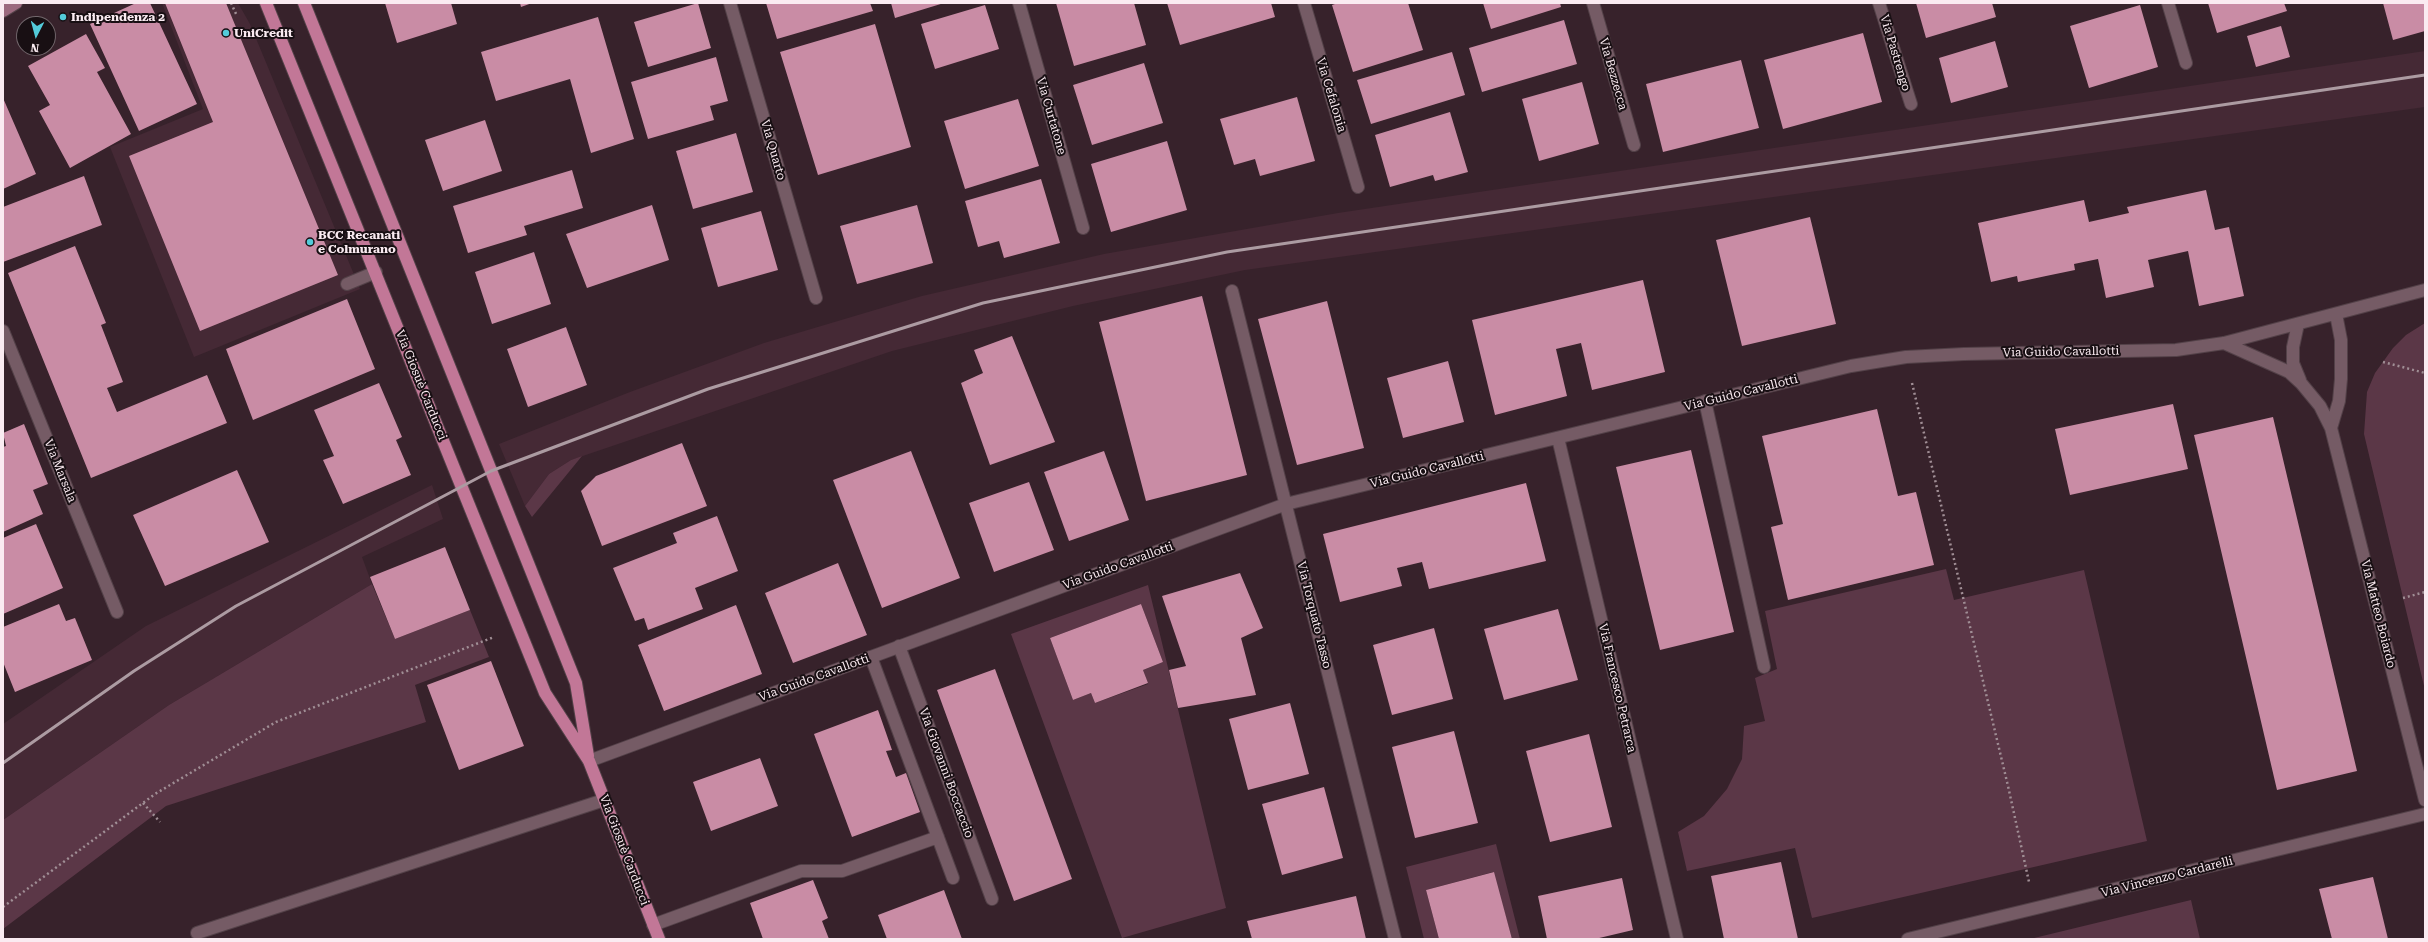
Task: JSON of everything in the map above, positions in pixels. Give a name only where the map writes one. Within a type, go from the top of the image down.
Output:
[{"type":"main road","name":"Via Giosuè Carducci","points":[[266,3],[545,693],[588,761],[659,939]]},
{"type":"main road","name":"Via Giosuè Carducci","points":[[304,3],[576,683],[588,761]]},
{"type":"street","points":[[3,11],[16,3]]},
{"type":"street","name":"Via Quarto","points":[[730,3],[816,298]]},
{"type":"street","name":"Via Curtatone","points":[[1019,3],[1083,228]]},
{"type":"street","name":"Via Cefalonia","points":[[1304,3],[1358,187]]},
{"type":"street","name":"Via Bezzecca","points":[[1593,3],[1634,146]]},
{"type":"street","name":"Via Pastrengo","points":[[1879,3],[1911,104]]},
{"type":"street","points":[[2168,3],[2186,63]]},
{"type":"street","points":[[347,284],[376,272]]},
{"type":"street","name":"Via Guido Cavallotti","points":[[588,761],[1286,504],[1851,366],[1906,357],[2176,350],[2224,343],[2425,290]]},
{"type":"street","name":"Via Torquato Tasso","points":[[1232,291],[1395,939]]},
{"type":"street","points":[[2331,428],[2339,401],[2341,378],[2341,340],[2336,314]]},
{"type":"street","name":"Via Matteo Boiardo","points":[[2298,324],[2293,347],[2293,363],[2301,383]]},
{"type":"street","name":"Via Marsala","points":[[3,331],[117,612]]},
{"type":"street","name":"Via Matteo Boiardo","points":[[2224,343],[2289,372],[2301,383],[2320,406],[2331,428],[2425,800]]},
{"type":"street","points":[[1704,402],[1764,667]]},
{"type":"street","name":"Via Francesco Petrarca","points":[[1558,438],[1677,939]]},
{"type":"street","name":"Via Giovanni Boccaccio","points":[[899,646],[992,899]]},
{"type":"street","points":[[871,657],[953,878]]},
{"type":"street","points":[[198,933],[604,800]]},
{"type":"street","name":"Via Vincenzo Cardarelli","points":[[1908,939],[2425,814]]},
{"type":"street","points":[[653,925],[801,871],[842,870],[938,837]]},
{"type":"path","points":[[231,3],[237,16]]},
{"type":"path","points":[[1906,357],[2008,786],[2034,908]]},
{"type":"path","points":[[2383,362],[2425,373]]},
{"type":"path","points":[[2403,598],[2425,592]]},
{"type":"path","points":[[3,907],[143,803],[276,722],[518,627]]},
{"type":"path","points":[[143,803],[160,822]]},
{"type":"shaded area","points":[[162,3],[238,3],[250,24],[360,289],[194,357],[110,147],[203,109]]},
{"type":"shaded area","points":[[2425,51],[2425,107],[1245,270],[1073,306],[892,351],[571,460],[549,474],[525,506],[499,444],[630,392],[764,343],[922,296],[1104,254],[1338,213]]},
{"type":"shaded area","points":[[2425,323],[2425,690],[2364,434],[2367,392],[2375,373],[2393,348],[2406,335]]},
{"type":"shaded area","points":[[582,456],[532,517],[525,506],[549,474],[571,460]]},
{"type":"shaded area","points":[[432,485],[443,519],[362,557],[372,584],[169,705],[3,820],[3,724],[146,626]]},
{"type":"shaded area","points":[[1946,569],[1954,600],[2084,570],[2147,841],[1812,918],[1795,848],[1687,871],[1678,832],[1704,816],[1727,789],[1742,759],[1744,726],[1765,721],[1755,678],[1777,669],[1765,611]]},
{"type":"shaded area","points":[[372,584],[395,639],[470,610],[489,657],[415,685],[426,722],[166,806],[3,929],[3,820],[169,705]]},
{"type":"shaded area","points":[[1148,585],[1226,908],[1122,938],[1011,634]],"holes":[[[1141,604],[1163,662],[1143,670],[1148,684],[1095,703],[1091,693],[1073,700],[1050,638]]]},
{"type":"shaded area","points":[[1496,844],[1520,939],[1512,939],[1493,872],[1426,890],[1439,939],[1424,939],[1406,867]]},
{"type":"shaded area","points":[[2191,900],[2200,939],[2030,939]]},
{"type":"building","points":[[136,3],[150,3],[197,104],[139,131],[90,24]]},
{"type":"building","points":[[165,3],[226,3],[338,275],[200,331],[129,156],[213,122]]},
{"type":"building","points":[[385,3],[451,3],[457,24],[397,43]]},
{"type":"building","points":[[520,3],[532,3],[521,7]]},
{"type":"building","points":[[698,3],[711,48],[648,67],[634,22]]},
{"type":"building","points":[[766,3],[870,3],[873,11],[777,39]]},
{"type":"building","points":[[891,3],[944,3],[895,18]]},
{"type":"building","points":[[1056,3],[1134,3],[1146,45],[1074,66]]},
{"type":"building","points":[[1167,3],[1271,3],[1275,17],[1180,45]]},
{"type":"building","points":[[1338,3],[1408,3],[1423,50],[1353,72],[1332,5]]},
{"type":"building","points":[[1483,3],[1560,3],[1561,7],[1491,29]]},
{"type":"building","points":[[1916,3],[1992,3],[1996,17],[1926,38]]},
{"type":"building","points":[[2208,3],[2284,3],[2287,11],[2217,33]]},
{"type":"building","points":[[2383,3],[2425,3],[2425,31],[2393,40]]},
{"type":"building","points":[[985,5],[999,49],[935,69],[921,24]]},
{"type":"building","points":[[2140,5],[2158,67],[2089,88],[2070,26]]},
{"type":"building","points":[[598,17],[634,139],[591,153],[570,79],[496,101],[481,52]]},
{"type":"building","points":[[1564,20],[1577,64],[1482,92],[1469,48]]},
{"type":"building","points":[[875,24],[911,147],[818,175],[780,52]]},
{"type":"building","points":[[2281,26],[2290,57],[2256,67],[2247,36]]},
{"type":"building","points":[[1863,33],[1882,102],[1783,129],[1764,60]]},
{"type":"building","points":[[86,34],[105,68],[97,72],[131,134],[70,168],[39,111],[50,105],[28,66],[46,56],[56,56],[56,51]]},
{"type":"building","points":[[1995,41],[2008,87],[1951,103],[1939,58]]},
{"type":"building","points":[[1452,52],[1465,95],[1371,124],[1357,80]]},
{"type":"building","points":[[716,57],[728,101],[710,106],[714,120],[648,139],[631,82]]},
{"type":"building","points":[[1741,60],[1759,128],[1663,152],[1646,84]]},
{"type":"building","points":[[1144,63],[1163,123],[1092,145],[1073,85]]},
{"type":"building","points":[[1582,82],[1599,144],[1539,161],[1522,99]]},
{"type":"building","points":[[1297,97],[1315,161],[1260,176],[1255,159],[1234,165],[1220,119]]},
{"type":"building","points":[[3,98],[36,174],[3,189]]},
{"type":"building","points":[[1018,99],[1039,166],[965,189],[944,121]]},
{"type":"building","points":[[1450,112],[1468,172],[1435,181],[1433,175],[1390,187],[1375,135]]},
{"type":"building","points":[[485,120],[502,171],[443,191],[425,140]]},
{"type":"building","points":[[736,133],[753,192],[693,209],[676,151]]},
{"type":"building","points":[[1167,141],[1187,210],[1111,232],[1091,164]]},
{"type":"building","points":[[572,170],[583,208],[524,226],[527,235],[468,253],[453,206]]},
{"type":"building","points":[[84,176],[102,225],[3,262],[3,207]]},
{"type":"building","points":[[1041,179],[1060,243],[1004,258],[999,241],[978,247],[965,201]]},
{"type":"building","points":[[2206,190],[2215,230],[2229,227],[2244,296],[2199,306],[2188,251],[2148,260],[2154,287],[2106,298],[2098,259],[2074,264],[2075,270],[2018,282],[2017,276],[1991,282],[1978,223],[2084,200],[2089,222],[2129,213],[2127,207]]},
{"type":"building","points":[[652,205],[669,260],[587,288],[566,234]]},
{"type":"building","points":[[917,205],[933,263],[857,284],[840,226]]},
{"type":"building","points":[[761,211],[778,270],[718,287],[701,228]]},
{"type":"building","points":[[1810,217],[1836,324],[1742,346],[1716,240]]},
{"type":"building","points":[[75,246],[106,323],[101,325],[123,382],[107,388],[117,412],[207,375],[227,423],[91,478],[8,273]]},
{"type":"building","points":[[534,252],[551,304],[492,324],[475,272]]},
{"type":"building","points":[[1643,280],[1665,372],[1592,390],[1581,343],[1556,349],[1567,396],[1495,415],[1472,320]]},
{"type":"building","points":[[1202,296],[1247,475],[1146,501],[1099,322]]},
{"type":"building","points":[[347,299],[375,369],[253,420],[226,349]]},
{"type":"building","points":[[1327,301],[1364,448],[1297,465],[1258,319]]},
{"type":"building","points":[[566,327],[587,385],[528,407],[507,349]]},
{"type":"building","points":[[1012,336],[1055,442],[990,465],[961,383],[983,373],[974,350]]},
{"type":"building","points":[[1448,361],[1464,422],[1403,438],[1387,378]]},
{"type":"building","points":[[379,383],[402,437],[396,440],[411,475],[343,504],[323,460],[334,456],[314,410]]},
{"type":"building","points":[[2173,404],[2188,469],[2070,495],[2055,429]]},
{"type":"building","points":[[1877,409],[1898,496],[1916,492],[1934,565],[1788,600],[1771,527],[1783,524],[1762,436]]},
{"type":"building","points":[[2273,417],[2357,771],[2277,790],[2194,435]]},
{"type":"building","points":[[24,424],[48,484],[33,490],[43,514],[3,532],[3,447],[6,446],[3,433]]},
{"type":"building","points":[[682,443],[707,506],[602,546],[581,491],[596,476]]},
{"type":"building","points":[[1691,450],[1734,632],[1660,650],[1616,467]]},
{"type":"building","points":[[911,451],[960,578],[882,608],[833,480]]},
{"type":"building","points":[[1104,451],[1129,520],[1069,541],[1044,472]]},
{"type":"building","points":[[237,470],[269,542],[165,586],[133,515]]},
{"type":"building","points":[[1029,482],[1054,550],[994,572],[969,503]]},
{"type":"building","points":[[1526,483],[1546,561],[1429,589],[1422,562],[1397,568],[1402,586],[1340,602],[1323,534]]},
{"type":"building","points":[[717,516],[738,571],[695,588],[703,609],[648,630],[644,618],[635,621],[613,568],[677,543],[673,533]]},
{"type":"building","points":[[36,524],[63,588],[3,614],[3,538]]},
{"type":"building","points":[[445,547],[470,610],[395,639],[370,577]]},
{"type":"building","points":[[838,563],[867,635],[793,663],[765,593]]},
{"type":"building","points":[[1240,573],[1263,628],[1241,638],[1256,695],[1178,708],[1169,670],[1186,666],[1162,596]]},
{"type":"building","points":[[59,604],[66,621],[75,618],[92,660],[15,692],[3,662],[3,627]]},
{"type":"building","points":[[1141,604],[1163,662],[1143,670],[1148,683],[1095,703],[1091,693],[1073,700],[1050,638]]},
{"type":"building","points":[[736,605],[762,674],[664,711],[638,645]]},
{"type":"building","points":[[1558,609],[1578,680],[1504,700],[1484,629]]},
{"type":"building","points":[[1434,628],[1453,699],[1392,715],[1373,645]]},
{"type":"building","points":[[491,661],[524,746],[459,770],[427,685]]},
{"type":"building","points":[[995,669],[1072,879],[1014,901],[937,690]]},
{"type":"building","points":[[1290,703],[1309,774],[1248,790],[1229,719]]},
{"type":"building","points":[[878,710],[892,750],[886,751],[896,777],[906,773],[920,812],[852,837],[814,734]]},
{"type":"building","points":[[1454,731],[1478,823],[1415,838],[1392,747]]},
{"type":"building","points":[[1589,734],[1612,827],[1550,842],[1526,751]]},
{"type":"building","points":[[760,758],[778,806],[711,831],[693,782]]},
{"type":"building","points":[[1324,787],[1343,858],[1282,875],[1262,804]]},
{"type":"building","points":[[1781,862],[1798,939],[1724,939],[1711,876]]},
{"type":"building","points":[[1494,872],[1512,939],[1439,939],[1426,890]]},
{"type":"building","points":[[2373,877],[2388,939],[2332,939],[2319,889]]},
{"type":"building","points":[[1622,878],[1633,930],[1595,939],[1547,939],[1538,896]]},
{"type":"building","points":[[813,880],[828,918],[822,921],[829,939],[763,939],[750,903]]},
{"type":"building","points":[[944,890],[962,939],[887,939],[878,915]]},
{"type":"building","points":[[1356,896],[1366,939],[1252,939],[1247,921]]},
{"type":"railway","points":[[3,763],[134,671],[236,606],[491,471],[708,389],[983,303],[1227,252],[2425,75]]},
{"type":"place","name":"Indipendenza 2","points":[[63,17]]},
{"type":"place","name":"UniCredit","points":[[226,33]]},
{"type":"place","name":"BCC Recanati e Colmurano","points":[[310,242]]}]
